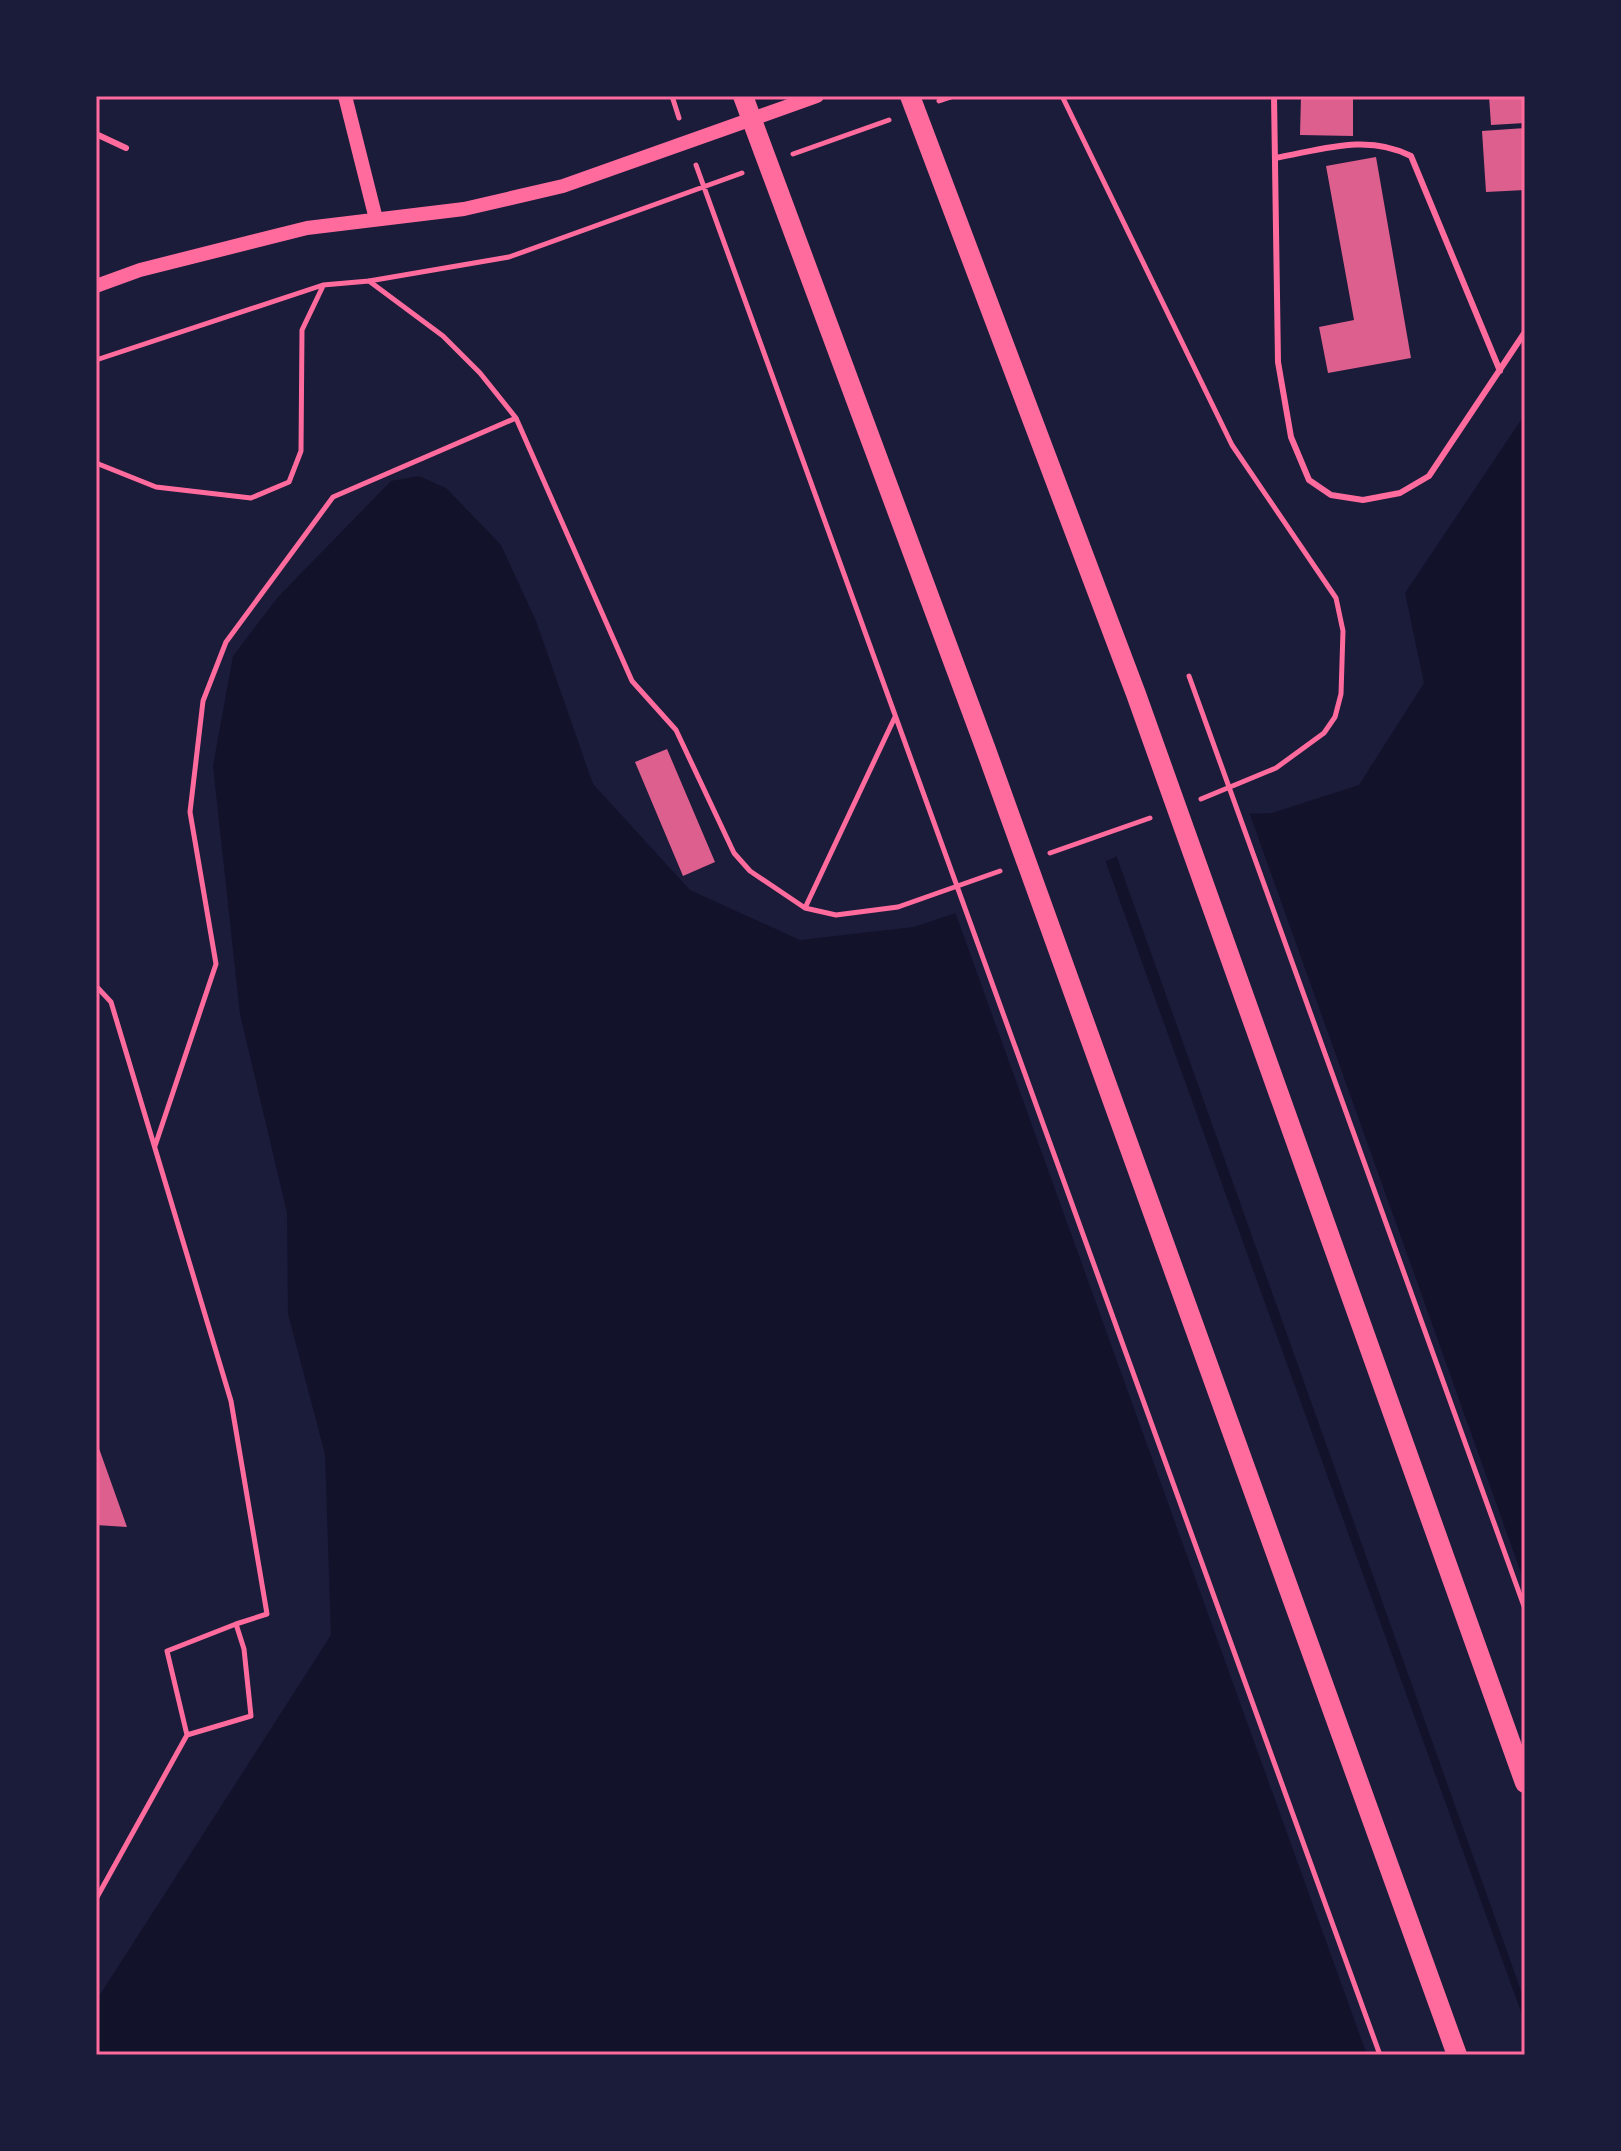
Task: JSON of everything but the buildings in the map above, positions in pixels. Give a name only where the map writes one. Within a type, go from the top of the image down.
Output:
[{"type":"main road","points":[[743,96],[985,747],[1457,2055]]},
{"type":"main road","points":[[918,108],[1136,694],[1525,1783]]},
{"type":"street","points":[[345,96],[376,219]]},
{"type":"street","points":[[96,286],[140,270],[307,228],[464,209],[563,186],[817,96]]},
{"type":"lane","points":[[1274,96],[1278,362],[1291,437],[1309,480],[1331,495],[1363,500],[1400,493],[1429,476],[1525,332]]},
{"type":"lane","points":[[96,134],[126,148]]},
{"type":"lane","points":[[1275,158],[1366,142],[1391,145],[1411,156],[1500,371]]},
{"type":"path","points":[[918,108],[954,96]]},
{"type":"path","points":[[1062,96],[1232,445],[1336,598],[1343,631],[1341,694],[1335,717],[1324,733],[1276,768],[1248,783],[1189,804]]},
{"type":"path","points":[[96,360],[323,285],[369,281],[509,257],[769,167],[897,117]]},
{"type":"path","points":[[708,197],[1380,2055]]},
{"type":"path","points":[[369,281],[443,336],[480,373],[516,418],[632,681],[676,730],[734,853],[750,871],[805,908],[836,915],[866,914],[898,907],[1014,866]]},
{"type":"path","points":[[96,463],[156,487],[251,498],[289,482],[301,451],[302,330],[323,285]]},
{"type":"path","points":[[155,1146],[216,964],[190,812],[203,701],[226,642],[333,497],[516,418]]},
{"type":"path","points":[[1189,676],[1525,1609]]},
{"type":"path","points":[[805,908],[895,717]]},
{"type":"path","points":[[1044,856],[1160,814]]},
{"type":"path","points":[[96,986],[111,1002],[231,1401],[267,1614],[167,1651],[187,1735],[96,1899]]},
{"type":"path","points":[[187,1735],[251,1716],[244,1649],[236,1624]]},
{"type":"shaded area","points":[[1525,414],[1525,2055],[96,2055],[96,2001],[331,1635],[325,1454],[288,1314],[287,1213],[240,1014],[213,766],[233,656],[278,597],[391,481],[419,476],[446,488],[501,545],[536,621],[593,784],[690,890],[800,940],[914,927],[1091,868],[1208,815],[1272,813],[1359,785],[1424,683],[1405,593]]},
{"type":"pier","points":[[1248,809],[1525,1584],[1525,2002],[1115,852],[1207,811]]},
{"type":"pier","points":[[1104,857],[1525,2023],[1525,2055],[1367,2055],[954,909]]}]
